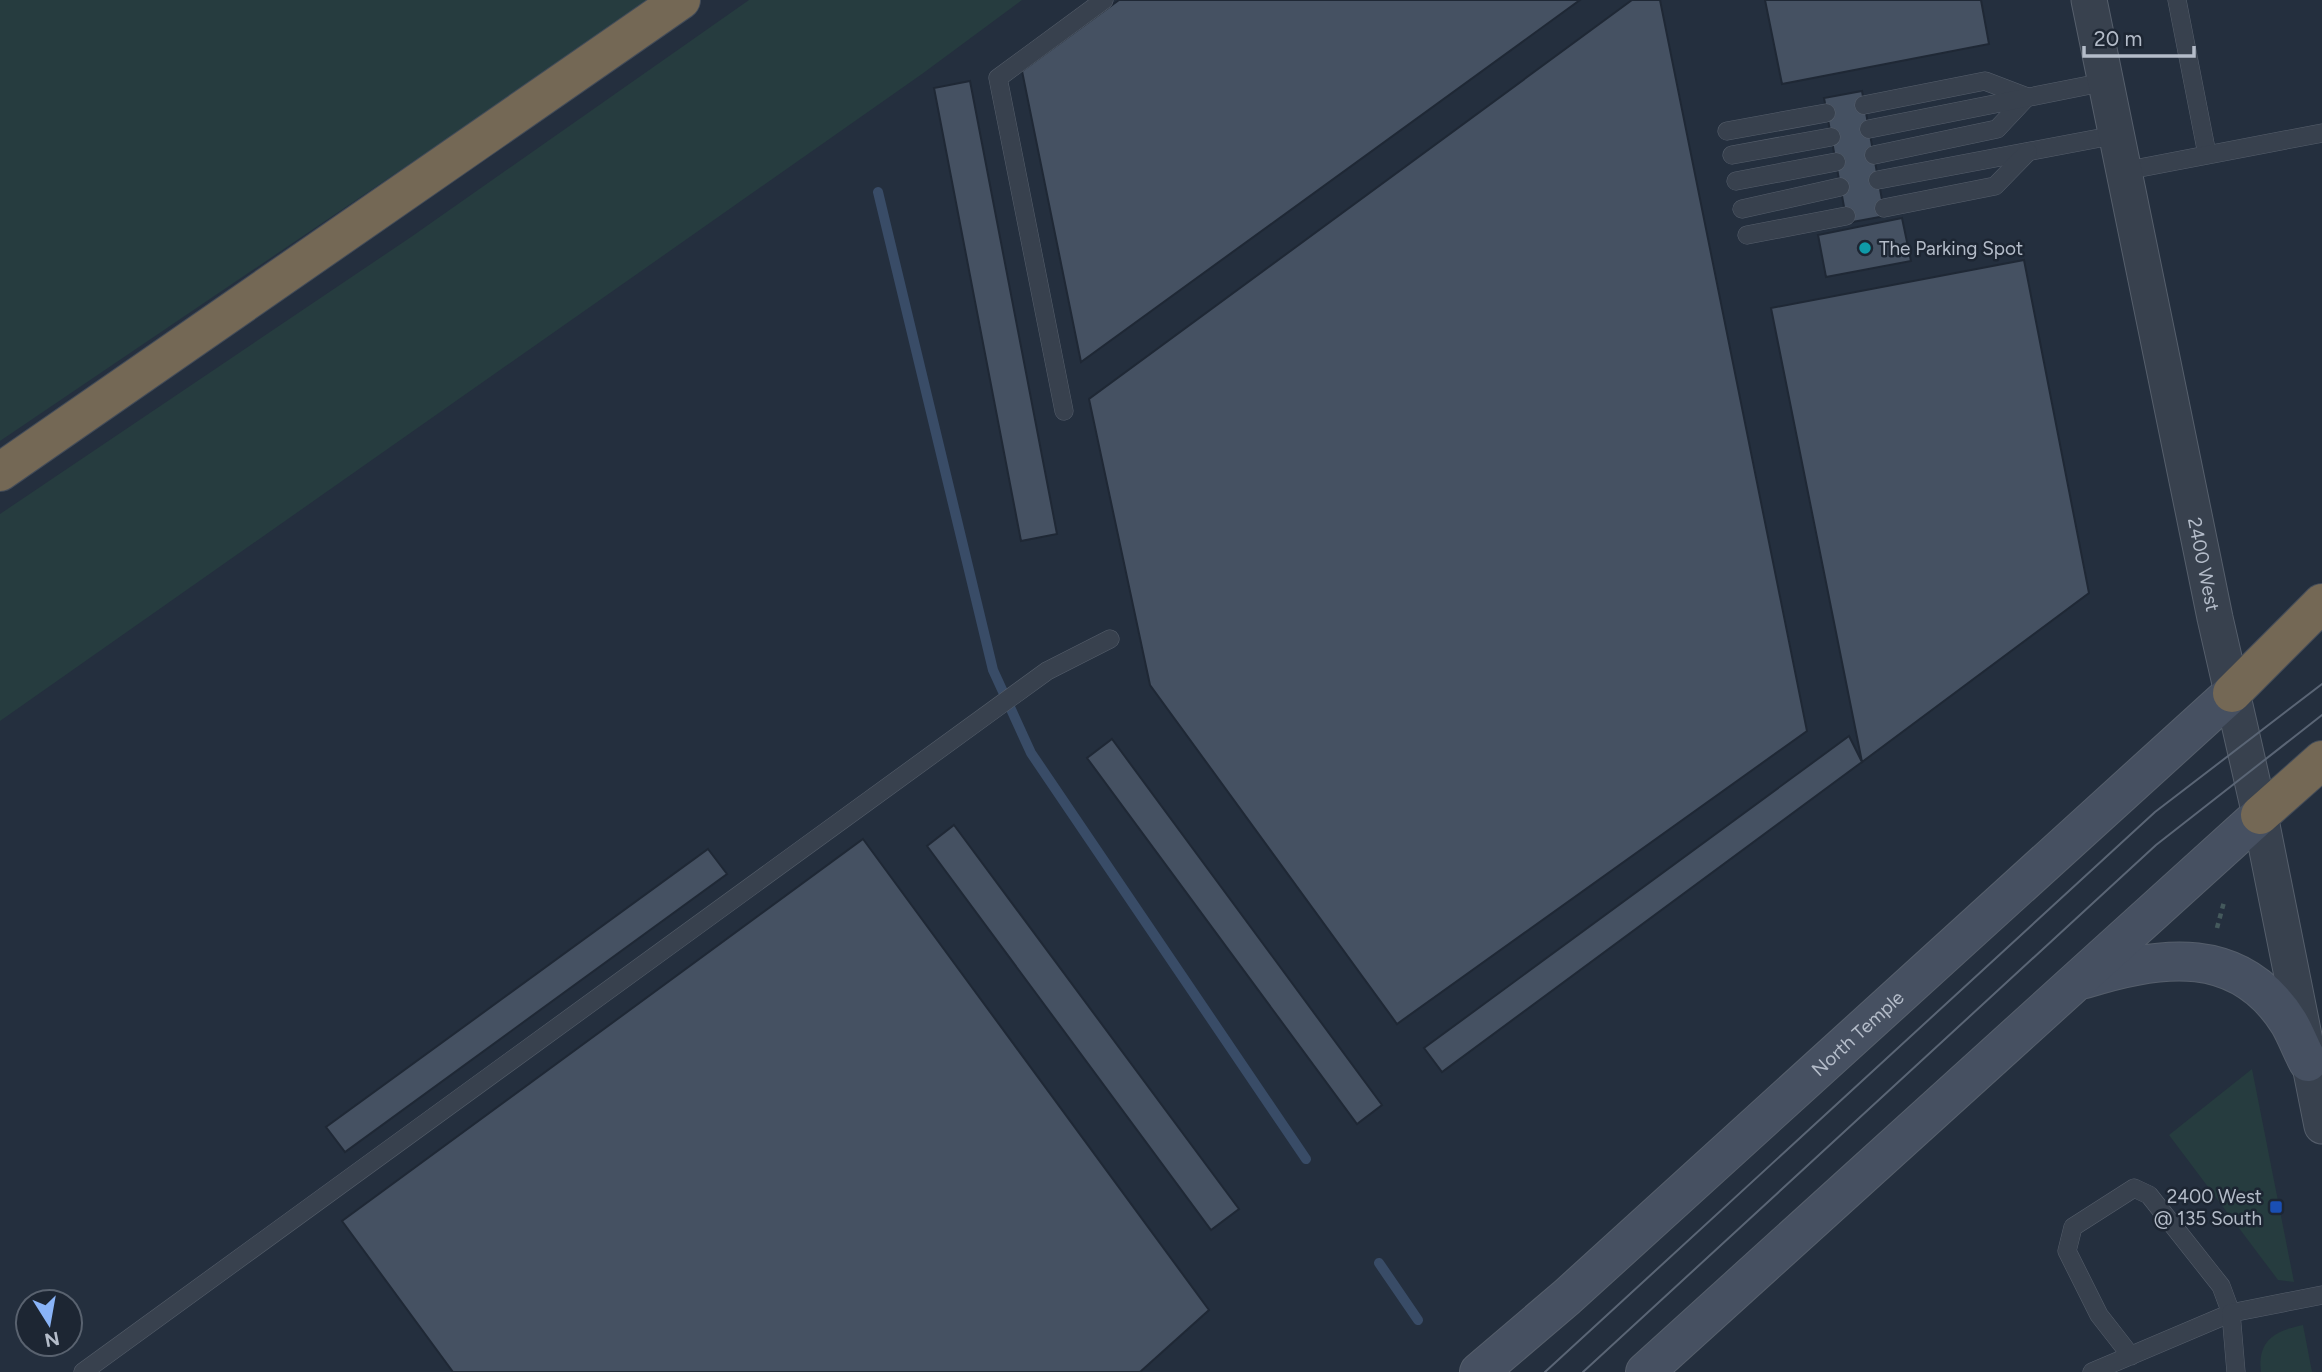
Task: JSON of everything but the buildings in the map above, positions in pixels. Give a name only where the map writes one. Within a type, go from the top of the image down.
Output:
[{"type":"highway","points":[[0,472],[681,0]]},
{"type":"highway","points":[[2232,693],[2322,603]]},
{"type":"highway","points":[[2260,815],[2322,760]]},
{"type":"main road","name":"North Temple","points":[[1479,1372],[1567,1297],[2232,693]]},
{"type":"main road","points":[[1645,1372],[2260,815]]},
{"type":"main road","points":[[2076,981],[2150,961],[2178,960],[2230,970],[2249,980],[2269,999],[2288,1022],[2308,1062]]},
{"type":"street","name":"2400 West","points":[[2089,0],[2232,693],[2260,815],[2322,1126]]},
{"type":"lane","points":[[1064,411],[998,78],[1104,0]]},
{"type":"lane","points":[[2177,0],[2207,154]]},
{"type":"lane","points":[[1864,105],[1985,81],[2027,97]]},
{"type":"lane","points":[[1869,129],[2105,82]]},
{"type":"lane","points":[[1874,155],[1997,130],[2027,97]]},
{"type":"lane","points":[[1727,131],[1826,113]]},
{"type":"lane","points":[[2124,171],[2322,133]]},
{"type":"lane","points":[[1878,180],[2116,135]]},
{"type":"lane","points":[[1732,155],[1831,137]]},
{"type":"lane","points":[[1884,208],[1995,186],[2028,152]]},
{"type":"lane","points":[[1737,181],[1836,162]]},
{"type":"lane","points":[[1742,209],[1840,187]]},
{"type":"lane","points":[[1747,235],[1846,216]]},
{"type":"lane","points":[[83,1372],[1047,671],[1110,639]]},
{"type":"lane","points":[[2131,1356],[2099,1315],[2067,1251],[2073,1227],[2134,1188],[2149,1195],[2221,1286],[2231,1313],[2236,1372]]},
{"type":"lane","points":[[2092,1372],[2231,1313],[2322,1294]]},
{"type":"path","points":[[2215,936],[2224,902]]},
{"type":"green space","points":[[0,0],[652,0],[0,441]]},
{"type":"green space","points":[[749,0],[1022,0],[922,74],[0,721],[0,514],[411,237]]},
{"type":"green space","points":[[2252,1069],[2294,1282],[2278,1280],[2169,1135]]},
{"type":"green space","points":[[2303,1325],[2312,1372],[2261,1372],[2262,1352],[2270,1339],[2284,1330]]},
{"type":"waterway","points":[[878,192],[993,670],[1031,753],[1306,1159]]},
{"type":"waterway","points":[[1379,1263],[1418,1320]]},
{"type":"tram line","points":[[1545,1372],[2155,812],[2322,684]]},
{"type":"tram line","points":[[1583,1372],[2156,845],[2322,715]]},
{"type":"place","name":"The Parking Spot","points":[[1865,248]]},
{"type":"place","name":"2400 West @ 135 South","points":[[2276,1207]]}]
